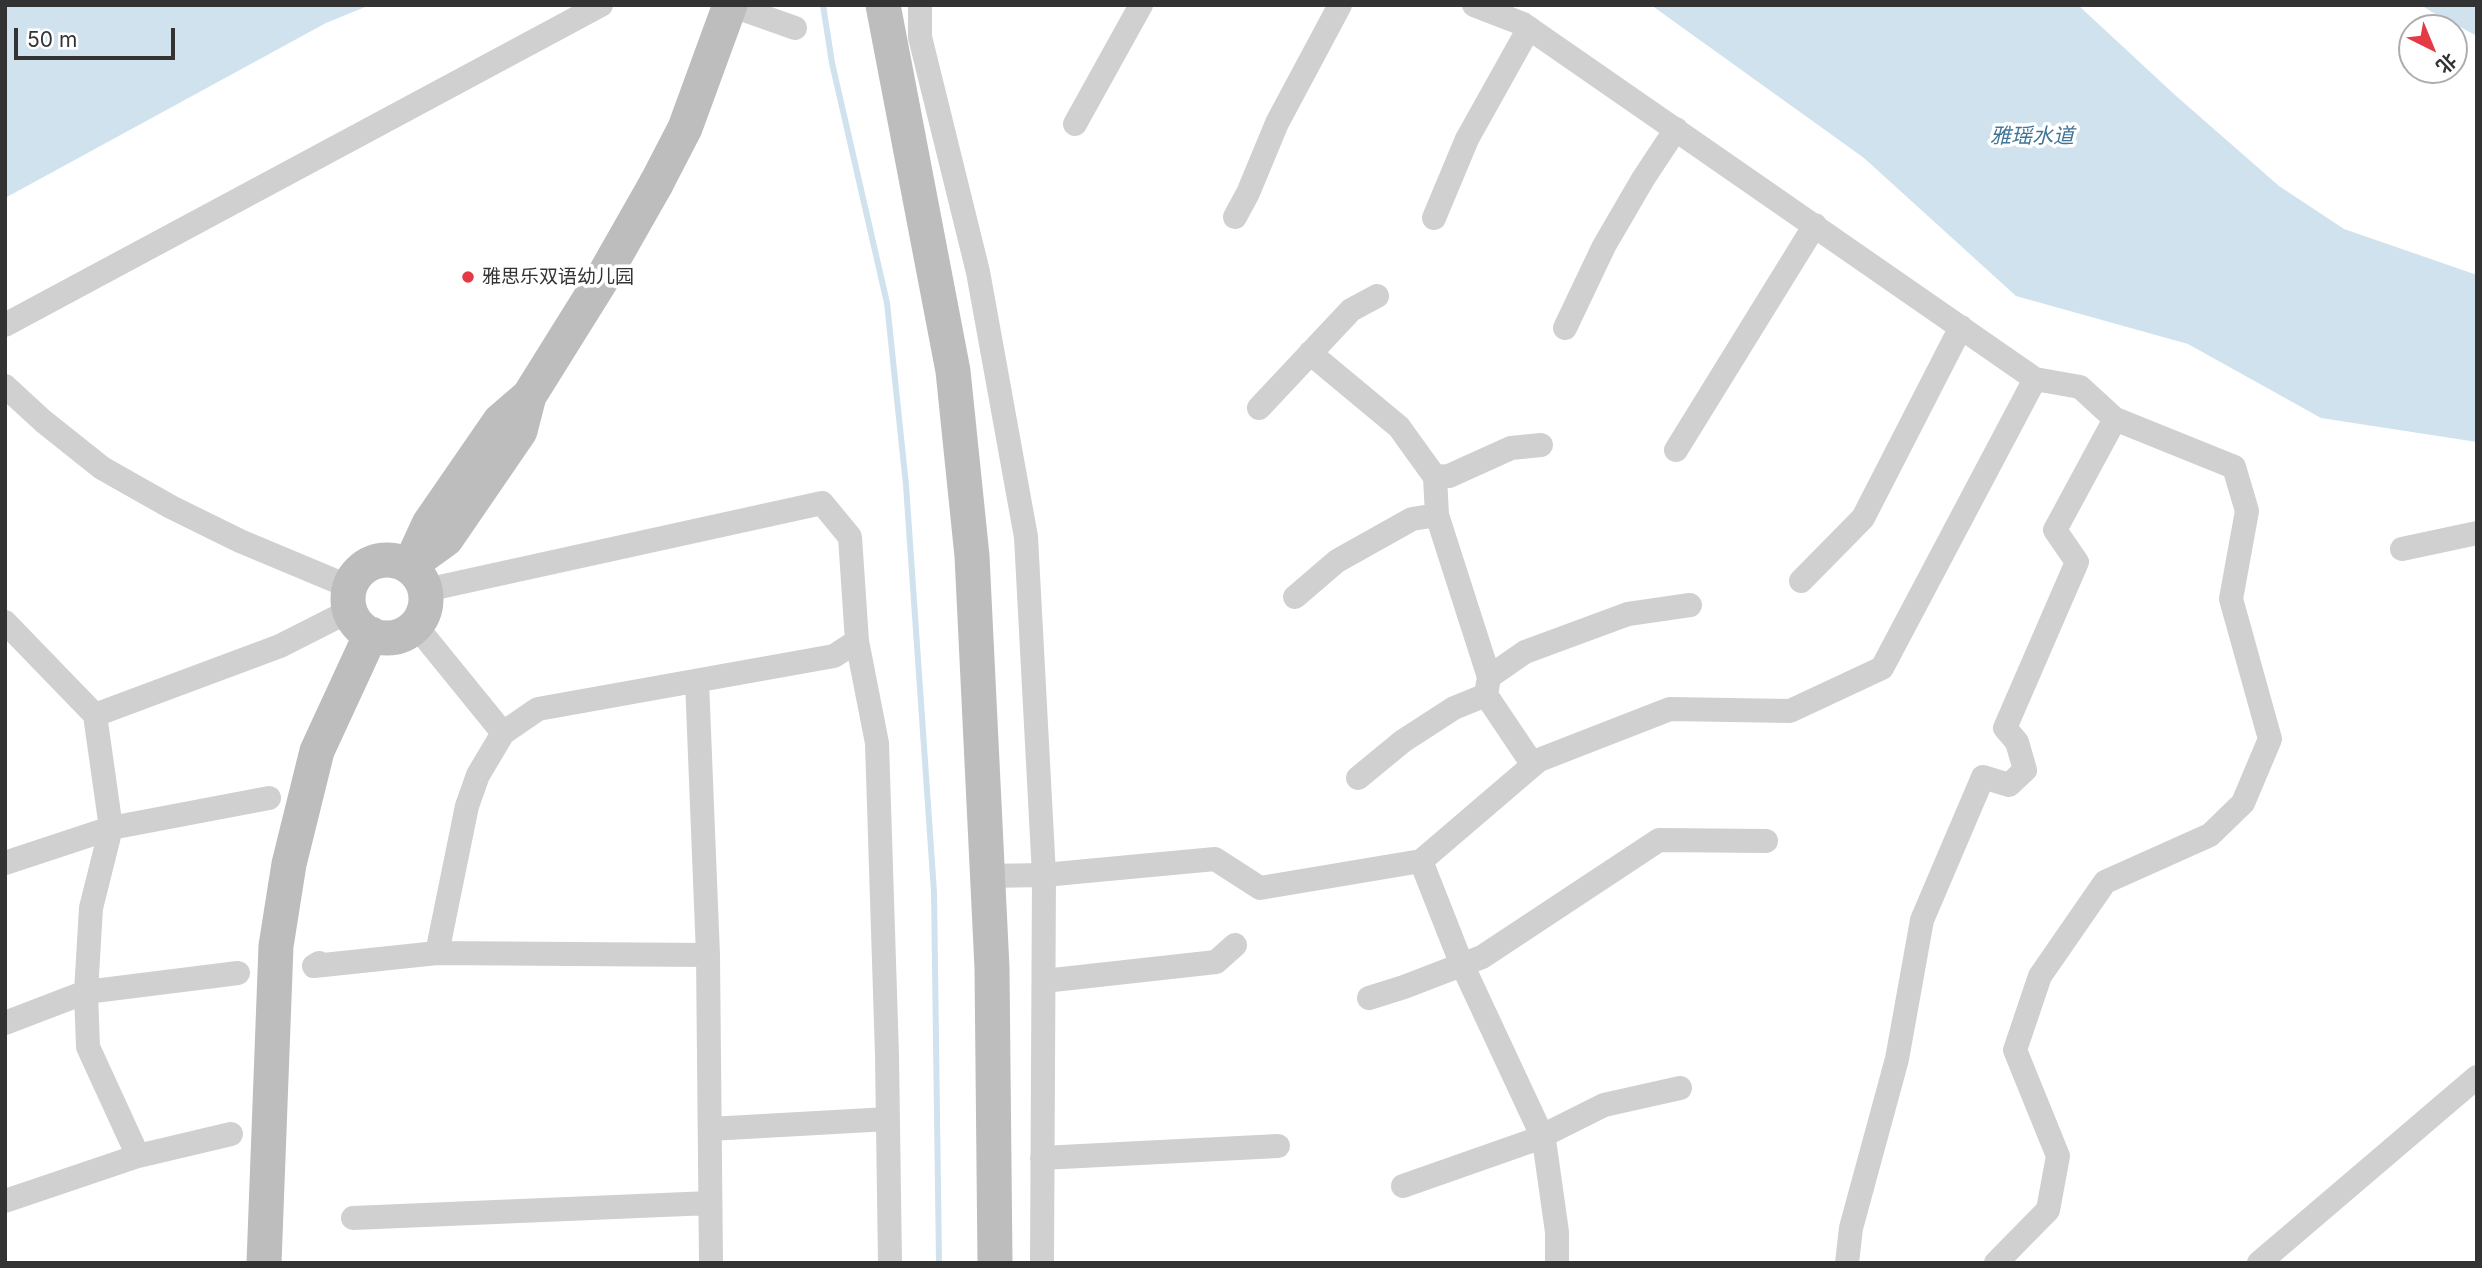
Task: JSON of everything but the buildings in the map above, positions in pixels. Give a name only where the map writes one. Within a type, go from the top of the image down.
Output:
[{"type":"street","points":[[5,325],[601,5]]},
{"type":"street","points":[[418,578],[520,431],[529,396],[602,279],[656,184],[685,128],[730,5],[795,28]]},
{"type":"street","points":[[883,5],[953,371],[972,556],[992,968],[995,1263]]},
{"type":"street","points":[[920,5],[920,37],[978,272],[1026,537],[1044,875],[1042,1263]]},
{"type":"street","points":[[1074,124],[1140,5]]},
{"type":"street","points":[[1235,217],[1248,194],[1277,123],[1340,5]]},
{"type":"street","points":[[1474,5],[1529,28],[2035,379],[2080,387],[2115,419],[2234,467],[2248,511],[2231,599],[2270,739],[2243,803],[2210,835],[2105,882],[2040,976],[2015,1051],[2058,1156],[2049,1210],[1996,1263]]},
{"type":"street","points":[[1434,218],[1467,139],[1529,28]]},
{"type":"street","points":[[1565,328],[1604,246],[1676,129]]},
{"type":"street","points":[[1676,450],[1815,225]]},
{"type":"street","points":[[1259,408],[1351,310],[1377,296]]},
{"type":"street","points":[[1801,581],[1863,518],[1961,327]]},
{"type":"street","points":[[1310,352],[1399,427],[1435,477],[1437,515],[1488,686],[1533,765]]},
{"type":"street","points":[[987,876],[1044,875],[1215,859],[1260,888],[1421,861],[1539,760],[1670,709],[1790,711],[1882,668],[2035,379]]},
{"type":"street","points":[[5,386],[43,421],[102,468],[171,507],[240,541],[357,611],[379,638],[406,634],[424,614],[427,601],[418,578],[393,559],[366,565],[356,575],[357,611],[317,751],[289,864],[276,946],[264,1263]]},
{"type":"street","points":[[1847,1263],[1852,1228],[1897,1059],[1922,920],[1983,777],[2009,785],[2025,770],[2017,741],[2005,728],[2077,562],[2055,530],[2115,419]]},
{"type":"street","points":[[1435,477],[1449,477],[1511,448],[1541,445]]},
{"type":"street","points":[[418,578],[822,503],[850,537],[857,641],[877,743],[890,1263]]},
{"type":"street","points":[[1295,597],[1337,561],[1412,519],[1437,515]]},
{"type":"street","points":[[2402,549],[2477,533]]},
{"type":"street","points":[[1359,778],[1403,741],[1488,686],[1525,652],[1628,614],[1690,605]]},
{"type":"street","points":[[95,715],[280,646],[357,611]]},
{"type":"street","points":[[5,622],[95,715],[111,828],[91,908],[86,992],[88,1047],[138,1156]]},
{"type":"street","points":[[416,626],[503,733]]},
{"type":"street","points":[[437,953],[467,806],[478,775],[503,733],[538,709],[834,656],[857,641]]},
{"type":"street","points":[[697,681],[708,955],[711,1263]]},
{"type":"street","points":[[5,863],[111,828],[269,798]]},
{"type":"street","points":[[1369,998],[1482,957],[1659,840],[1766,841]]},
{"type":"street","points":[[1421,861],[1460,960],[1544,1140],[1557,1232],[1557,1263]]},
{"type":"street","points":[[1044,981],[1216,962],[1235,945]]},
{"type":"street","points":[[318,963],[314,966],[437,953],[708,955]]},
{"type":"street","points":[[5,1023],[86,992],[237,973]]},
{"type":"street","points":[[2259,1263],[2477,1077]]},
{"type":"street","points":[[1403,1186],[1534,1140],[1604,1105],[1680,1088]]},
{"type":"street","points":[[710,1129],[888,1119]]},
{"type":"street","points":[[5,1201],[138,1156],[231,1134]]},
{"type":"street","points":[[1042,1158],[1278,1146]]},
{"type":"street","points":[[353,1217],[710,1203]]},
{"type":"water","points":[[5,5],[370,5],[326,23],[5,198]]},
{"type":"water","name":"雅瑶水道","points":[[1651,5],[2078,5],[2279,186],[2344,229],[2477,275],[2477,442],[2321,418],[2188,344],[2016,296],[1864,158]]},
{"type":"water","points":[[2421,5],[2477,5],[2477,36],[2468,31],[2468,14],[2432,12]]},
{"type":"waterway","points":[[823,5],[832,63],[887,303],[906,485],[934,892],[939,1263]]},
{"type":"place","name":"雅思乐双语幼儿园","points":[[468,277]]}]
